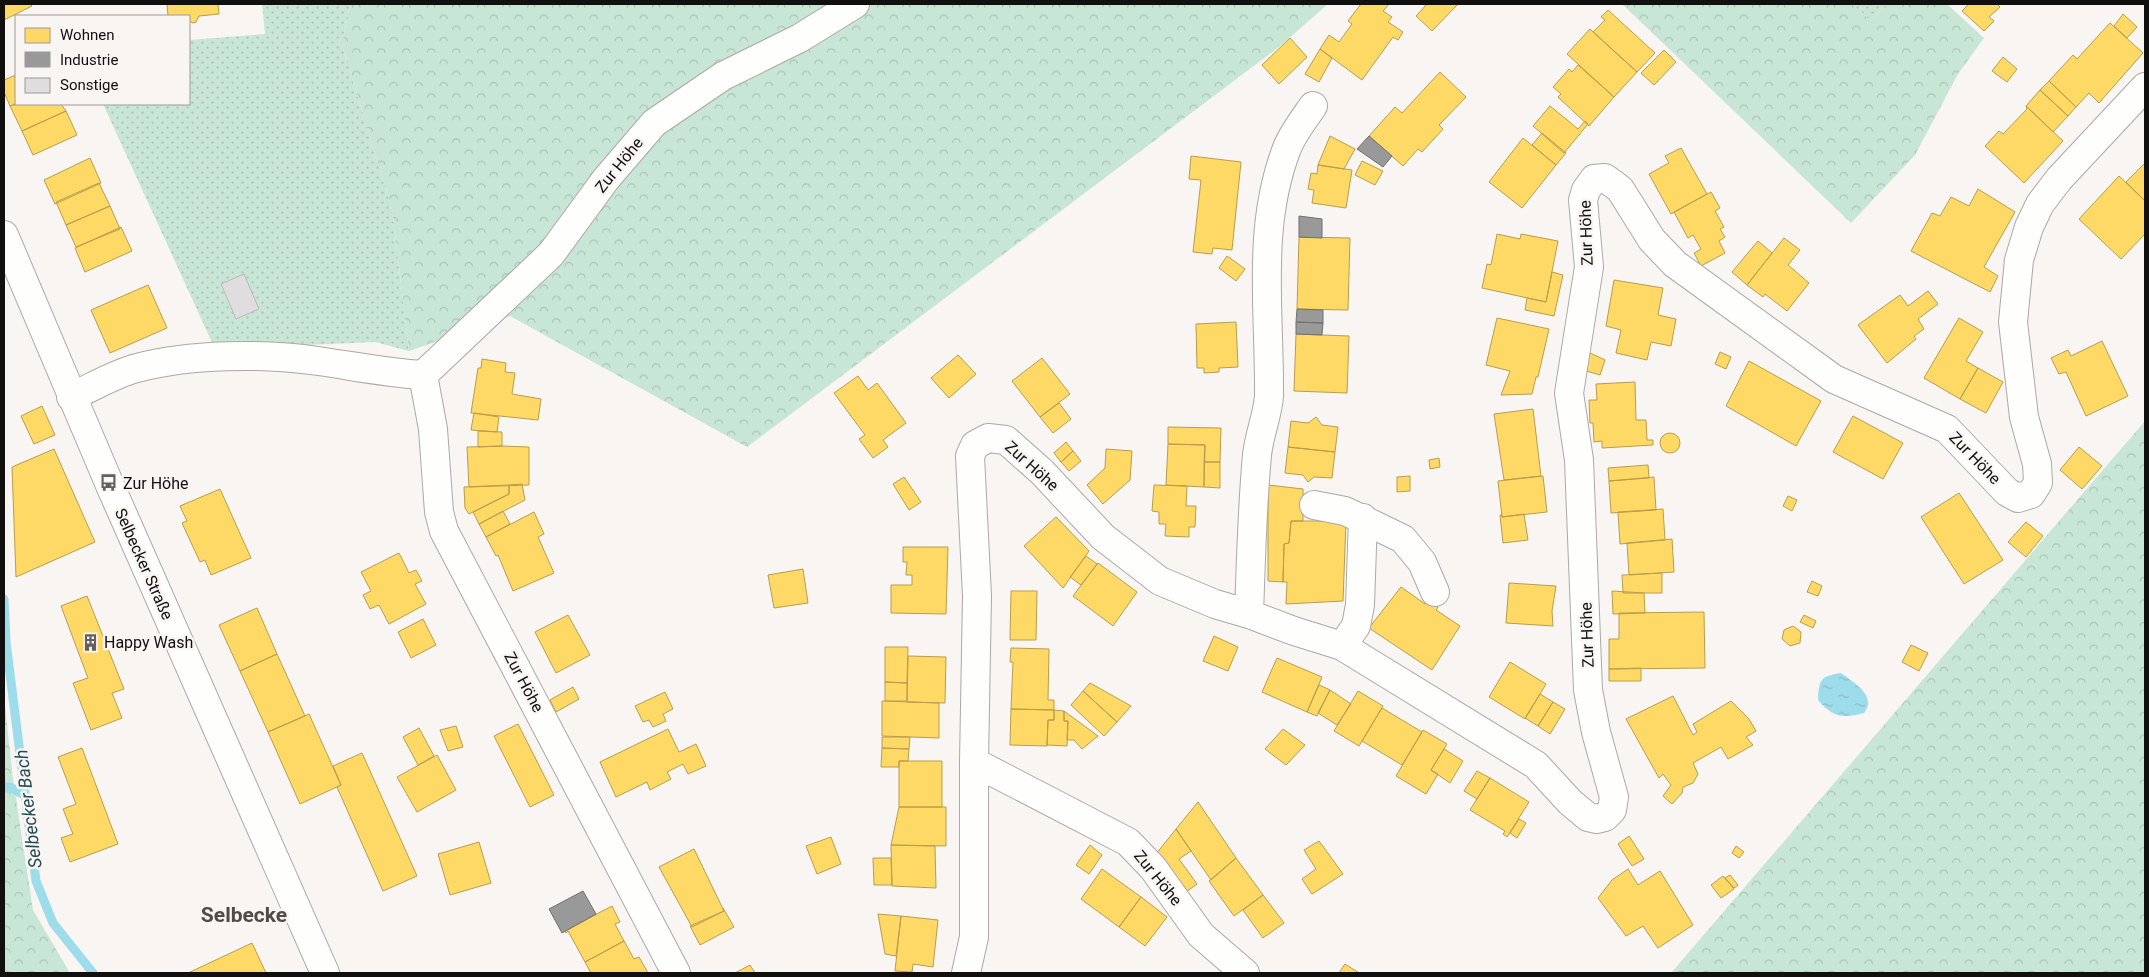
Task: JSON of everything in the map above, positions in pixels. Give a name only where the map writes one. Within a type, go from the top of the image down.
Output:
[{"type":"street","name":"Zur Höhe","points":[[676,973],[444,531],[439,512],[433,429],[423,375],[551,254],[606,179],[654,123],[723,76],[800,38],[855,4]]},
{"type":"street","name":"Zur Höhe","points":[[966,973],[974,937],[974,762],[977,596],[970,456],[975,445],[988,438],[1006,440],[1042,472],[1104,537],[1160,581],[1215,604],[1342,646],[1536,765],[1570,802],[1588,817],[1597,819],[1605,817],[1612,810],[1614,797],[1596,732],[1588,690],[1579,460],[1569,393],[1589,267],[1582,200],[1594,179],[1605,178],[1620,189],[1652,240],[1675,264],[1834,379],[1947,430],[2007,492],[2018,498],[2032,494],[2038,483],[2037,464],[2024,417],[2013,322],[2019,260],[2028,227],[2040,204],[2059,179],[2145,86]]},
{"type":"street","points":[[1249,614],[1254,487],[1259,437],[1269,398],[1266,267],[1274,188],[1288,146],[1313,106]]},
{"type":"street","name":"Selbecker Straße","points":[[4,235],[71,397],[325,973]]},
{"type":"street","points":[[71,397],[136,368],[197,358],[288,358],[392,373],[423,375]]},
{"type":"street","points":[[1314,505],[1345,511],[1403,538],[1422,562],[1435,592]]},
{"type":"street","points":[[1342,646],[1356,626],[1360,605],[1362,518]]},
{"type":"street","name":"Zur Höhe","points":[[974,762],[1128,842],[1153,868],[1201,935],[1245,973]]},
{"type":"green space","points":[[262,4],[350,4],[342,45],[392,209],[409,351],[375,342],[215,349],[103,105],[190,105],[190,40],[265,34]]},
{"type":"green space","points":[[350,4],[1328,4],[1279,47],[747,447],[510,316],[409,351],[392,209],[342,45]]},
{"type":"green space","points":[[1622,4],[1852,4],[1871,21],[1886,4],[1947,4],[1984,38],[1958,74],[1915,155],[1851,223]]},
{"type":"green space","points":[[1852,4],[1886,4],[1871,21]]},
{"type":"green space","points":[[2145,421],[2145,973],[1671,973]]},
{"type":"green space","points":[[4,696],[13,779],[33,910],[70,973],[4,973]]},
{"type":"water","points":[[1841,673],[1857,685],[1866,695],[1868,707],[1864,713],[1850,716],[1838,715],[1828,710],[1818,700],[1822,680]]},
{"type":"building: Wohnen","points":[[4,4],[30,4],[32,6],[4,20]]},
{"type":"building: Wohnen","points":[[167,4],[218,4],[219,14],[199,16],[196,22],[193,23],[190,22],[190,15],[168,15]]},
{"type":"building: Wohnen","points":[[1361,4],[1389,4],[1383,11],[1392,17],[1388,22],[1403,32],[1398,40],[1393,37],[1362,80],[1320,49],[1329,35],[1339,42],[1352,24],[1348,21]]},
{"type":"building: Wohnen","points":[[1427,4],[1458,4],[1432,31],[1416,16]]},
{"type":"building: Wohnen","points":[[1969,4],[1997,4],[2000,7],[1989,17],[1994,21],[1984,31],[1962,11]]},
{"type":"building: Wohnen","points":[[1608,10],[1655,53],[1637,72],[1593,32],[1605,20],[1601,17]]},
{"type":"building: Wohnen","points":[[2123,14],[2137,27],[2127,38],[2114,26]]},
{"type":"building: Wohnen","points":[[2110,23],[2143,53],[2099,103],[2089,93],[2076,107],[2049,81],[2073,55],[2077,59]]},
{"type":"building: Wohnen","points":[[1590,29],[1637,72],[1614,97],[1567,54]]},
{"type":"building: Wohnen","points":[[1290,38],[1307,57],[1279,84],[1262,65]]},
{"type":"building: Wohnen","points":[[1320,49],[1332,58],[1319,82],[1305,74]]},
{"type":"building: Wohnen","points":[[1664,50],[1676,62],[1654,85],[1641,73]]},
{"type":"building: Wohnen","points":[[2003,57],[2017,69],[2007,82],[1992,71]]},
{"type":"building: Wohnen","points":[[1578,65],[1614,97],[1589,126],[1558,97],[1561,94],[1553,87],[1569,69],[1572,72]]},
{"type":"building: Wohnen","points":[[1440,72],[1466,97],[1439,125],[1443,129],[1422,152],[1418,149],[1403,166],[1369,136],[1395,107],[1402,113]]},
{"type":"building: Wohnen","points":[[15,75],[15,104],[10,106],[4,92],[4,80]]},
{"type":"building: Wohnen","points":[[2049,81],[2076,107],[2068,116],[2040,90]]},
{"type":"building: Wohnen","points":[[2040,90],[2068,116],[2053,132],[2026,106]]},
{"type":"building: Wohnen","points":[[15,104],[62,105],[66,111],[22,131],[10,106]]},
{"type":"building: Wohnen","points":[[1550,106],[1578,129],[1585,121],[1588,124],[1564,153],[1533,126]]},
{"type":"building: Wohnen","points":[[2026,106],[2063,141],[2024,183],[1985,146],[1999,131],[2003,134],[2027,109]]},
{"type":"building: Wohnen","points":[[66,111],[77,135],[33,155],[22,131]]},
{"type":"building: Wohnen","points":[[1542,133],[1566,153],[1556,165],[1532,145]]},
{"type":"building: Wohnen","points":[[1330,136],[1355,149],[1344,169],[1318,165]]},
{"type":"building: Wohnen","points":[[1523,138],[1556,165],[1522,208],[1489,182]]},
{"type":"building: Wohnen","points":[[1681,148],[1707,194],[1671,214],[1649,174],[1669,163],[1665,156]]},
{"type":"building: Wohnen","points":[[1191,156],[1241,162],[1232,250],[1213,248],[1212,254],[1193,252],[1201,180],[1189,179]]},
{"type":"building: Wohnen","points":[[90,158],[101,183],[55,204],[44,180]]},
{"type":"building: Wohnen","points":[[1362,161],[1383,171],[1375,185],[1355,175]]},
{"type":"building: Wohnen","points":[[2145,163],[2145,201],[2126,182]]},
{"type":"building: Wohnen","points":[[1318,165],[1352,170],[1346,208],[1312,203],[1314,190],[1308,189],[1311,173],[1317,174]]},
{"type":"building: Wohnen","points":[[2119,176],[2145,201],[2145,234],[2121,259],[2079,219]]},
{"type":"building: Wohnen","points":[[99,183],[110,206],[66,225],[56,202]]},
{"type":"building: Wohnen","points":[[1978,189],[2015,212],[1984,267],[1998,276],[1990,292],[1911,251],[1932,213],[1940,216],[1951,197],[1969,206]]},
{"type":"building: Wohnen","points":[[1711,192],[1720,208],[1715,211],[1724,227],[1720,229],[1725,237],[1719,241],[1725,253],[1701,266],[1694,253],[1701,249],[1693,235],[1688,238],[1674,212]]},
{"type":"building: Wohnen","points":[[110,206],[120,229],[76,247],[66,225]]},
{"type":"building: Wohnen","points":[[121,227],[132,251],[85,272],[75,248]]},
{"type":"building: Wohnen","points":[[1497,234],[1520,239],[1521,234],[1558,241],[1546,302],[1482,288],[1487,264],[1491,265]]},
{"type":"building: Wohnen","points":[[1299,237],[1350,238],[1348,310],[1297,309]]},
{"type":"building: Wohnen","points":[[1784,238],[1800,250],[1788,265],[1809,283],[1787,311],[1765,294],[1763,297],[1747,285]]},
{"type":"building: Wohnen","points":[[1758,241],[1772,253],[1747,285],[1732,272]]},
{"type":"building: Wohnen","points":[[1227,256],[1245,269],[1236,281],[1219,268]]},
{"type":"building: Wohnen","points":[[1552,272],[1563,275],[1554,316],[1525,310],[1527,298],[1546,302]]},
{"type":"building: Wohnen","points":[[1614,280],[1663,288],[1658,315],[1676,319],[1671,346],[1651,342],[1647,360],[1616,353],[1621,330],[1606,326]]},
{"type":"building: Wohnen","points":[[148,285],[167,328],[110,353],[91,310]]},
{"type":"building: Wohnen","points":[[1928,291],[1938,304],[1918,319],[1924,329],[1914,336],[1916,339],[1887,363],[1858,325],[1900,295],[1908,306]]},
{"type":"building: Wohnen","points":[[1497,318],[1549,329],[1538,377],[1536,377],[1532,394],[1501,395],[1510,371],[1486,365]]},
{"type":"building: Wohnen","points":[[1959,318],[1983,332],[1966,361],[1978,368],[1960,399],[1924,378]]},
{"type":"building: Wohnen","points":[[1236,322],[1238,367],[1219,368],[1219,372],[1204,373],[1204,368],[1197,368],[1196,324]]},
{"type":"building: Wohnen","points":[[1296,334],[1349,336],[1347,393],[1294,391]]},
{"type":"building: Wohnen","points":[[2102,341],[2128,396],[2086,416],[2066,372],[2059,374],[2051,358],[2068,350],[2071,356]]},
{"type":"building: Wohnen","points":[[1720,352],[1731,357],[1726,369],[1715,364]]},
{"type":"building: Wohnen","points":[[1590,353],[1605,360],[1600,375],[1583,370]]},
{"type":"building: Wohnen","points":[[958,355],[976,374],[949,398],[931,378]]},
{"type":"building: Wohnen","points":[[1042,358],[1070,394],[1040,417],[1012,381]]},
{"type":"building: Wohnen","points":[[482,359],[506,363],[505,372],[515,373],[512,394],[541,399],[538,420],[471,413],[478,368],[481,368]]},
{"type":"building: Wohnen","points":[[1749,361],[1821,401],[1796,446],[1726,406]]},
{"type":"building: Wohnen","points":[[1978,368],[2003,382],[1986,413],[1960,399]]},
{"type":"building: Wohnen","points":[[858,376],[868,390],[877,383],[906,423],[883,440],[888,447],[873,458],[859,439],[865,435],[834,393]]},
{"type":"building: Wohnen","points":[[1635,382],[1636,420],[1646,420],[1647,440],[1653,440],[1653,445],[1602,448],[1602,441],[1594,442],[1593,423],[1590,423],[1589,400],[1597,400],[1596,384]]},
{"type":"building: Wohnen","points":[[1059,403],[1071,419],[1053,433],[1040,417]]},
{"type":"building: Wohnen","points":[[42,406],[55,435],[34,444],[21,416]]},
{"type":"building: Wohnen","points":[[1533,409],[1541,476],[1504,480],[1494,414]]},
{"type":"building: Wohnen","points":[[474,413],[499,417],[497,432],[471,430]]},
{"type":"building: Wohnen","points":[[1853,416],[1903,443],[1883,479],[1833,452]]},
{"type":"building: Wohnen","points":[[1316,417],[1322,425],[1338,427],[1335,452],[1288,447],[1291,421],[1308,423]]},
{"type":"building: Wohnen","points":[[1168,427],[1221,428],[1220,462],[1204,462],[1205,445],[1168,444]]},
{"type":"building: Wohnen","points":[[478,431],[502,432],[502,446],[478,447]]},
{"type":"building: Wohnen","points":[[1670,433],[1677,436],[1680,443],[1677,450],[1670,453],[1663,450],[1660,443],[1663,436]]},
{"type":"building: Wohnen","points":[[1066,442],[1073,451],[1061,462],[1054,453]]},
{"type":"building: Wohnen","points":[[1168,444],[1205,445],[1204,487],[1166,485]]},
{"type":"building: Wohnen","points":[[467,447],[529,447],[529,485],[469,487]]},
{"type":"building: Wohnen","points":[[1288,447],[1335,452],[1332,478],[1314,477],[1308,482],[1303,475],[1285,473]]},
{"type":"building: Wohnen","points":[[2079,447],[2102,466],[2082,489],[2060,470]]},
{"type":"building: Wohnen","points":[[54,449],[95,542],[16,577],[12,467]]},
{"type":"building: Wohnen","points":[[1106,449],[1132,451],[1130,480],[1103,504],[1087,485],[1105,468]]},
{"type":"building: Wohnen","points":[[1073,451],[1081,461],[1069,471],[1061,462]]},
{"type":"building: Wohnen","points":[[1439,458],[1440,467],[1430,469],[1429,460]]},
{"type":"building: Wohnen","points":[[1204,462],[1220,462],[1220,488],[1204,487]]},
{"type":"building: Wohnen","points":[[1648,465],[1649,478],[1609,481],[1608,468]]},
{"type":"building: Wohnen","points":[[1410,476],[1410,491],[1397,492],[1397,477]]},
{"type":"building: Wohnen","points":[[1543,476],[1547,512],[1502,517],[1498,481]]},
{"type":"building: Wohnen","points":[[904,477],[921,502],[909,510],[893,484]]},
{"type":"building: Wohnen","points":[[1654,477],[1656,510],[1611,513],[1609,481]]},
{"type":"building: Wohnen","points":[[522,484],[525,500],[479,524],[473,512],[509,494],[509,485]]},
{"type":"building: Wohnen","points":[[509,485],[509,494],[469,514],[465,508],[464,487]]},
{"type":"building: Wohnen","points":[[1154,485],[1187,486],[1186,506],[1196,506],[1195,527],[1189,527],[1189,537],[1165,536],[1166,524],[1159,524],[1159,512],[1152,511]]},
{"type":"building: Wohnen","points":[[1268,485],[1303,489],[1303,521],[1291,521],[1289,543],[1284,544],[1283,582],[1268,581]]},
{"type":"building: Wohnen","points":[[220,489],[251,558],[211,575],[205,560],[200,562],[182,523],[187,521],[180,506]]},
{"type":"building: Wohnen","points":[[1959,493],[2003,560],[1964,584],[1921,517]]},
{"type":"building: Wohnen","points":[[1788,496],[1797,500],[1792,511],[1783,506]]},
{"type":"building: Wohnen","points":[[1663,509],[1665,540],[1620,544],[1618,512]]},
{"type":"building: Wohnen","points":[[503,511],[510,524],[486,537],[479,524]]},
{"type":"building: Wohnen","points":[[534,512],[544,534],[538,537],[554,573],[513,591],[498,555],[496,556],[486,537]]},
{"type":"building: Wohnen","points":[[1524,514],[1528,540],[1503,543],[1500,515],[1502,517]]},
{"type":"building: Wohnen","points":[[1056,517],[1089,551],[1063,588],[1024,546]]},
{"type":"building: Wohnen","points":[[1291,521],[1346,521],[1343,601],[1286,604],[1287,582],[1283,582],[1284,544],[1289,543]]},
{"type":"building: Wohnen","points":[[2026,522],[2043,536],[2026,557],[2008,542]]},
{"type":"building: Wohnen","points":[[1672,539],[1674,572],[1629,575],[1627,543]]},
{"type":"building: Wohnen","points":[[903,547],[948,547],[946,614],[891,613],[891,585],[912,585],[912,575],[906,575],[907,562],[903,562]]},
{"type":"building: Wohnen","points":[[399,553],[409,573],[416,570],[422,581],[415,584],[426,604],[389,624],[379,605],[370,609],[363,595],[371,591],[361,572]]},
{"type":"building: Wohnen","points":[[1086,556],[1097,564],[1081,585],[1070,577]]},
{"type":"building: Wohnen","points":[[1098,563],[1137,592],[1113,626],[1073,596]]},
{"type":"building: Wohnen","points":[[803,569],[808,603],[774,608],[768,575]]},
{"type":"building: Wohnen","points":[[1662,573],[1662,593],[1623,593],[1622,575]]},
{"type":"building: Wohnen","points":[[1812,581],[1822,586],[1818,596],[1807,592]]},
{"type":"building: Wohnen","points":[[1509,583],[1556,586],[1552,611],[1553,626],[1506,623]]},
{"type":"building: Wohnen","points":[[1401,587],[1425,604],[1427,600],[1438,607],[1436,610],[1460,626],[1432,670],[1369,628]]},
{"type":"building: Wohnen","points":[[1011,591],[1037,591],[1036,640],[1010,640]]},
{"type":"building: Wohnen","points":[[1612,591],[1644,593],[1645,613],[1613,614]]},
{"type":"building: Wohnen","name":"Happy Wash","points":[[87,596],[124,689],[112,693],[122,718],[91,730],[73,683],[88,678],[61,606]]},
{"type":"building: Wohnen","points":[[257,608],[277,654],[240,671],[219,625]]},
{"type":"building: Wohnen","points":[[1704,612],[1705,668],[1609,669],[1609,639],[1619,639],[1619,613]]},
{"type":"building: Wohnen","points":[[568,615],[590,655],[556,673],[535,632]]},
{"type":"building: Wohnen","points":[[1804,615],[1816,621],[1813,628],[1800,622]]},
{"type":"building: Wohnen","points":[[423,619],[436,645],[411,658],[398,632]]},
{"type":"building: Wohnen","points":[[1793,626],[1801,632],[1800,643],[1790,646],[1782,639],[1784,630]]},
{"type":"building: Wohnen","points":[[1214,636],[1238,647],[1228,671],[1203,661]]},
{"type":"building: Wohnen","points":[[1911,645],[1928,653],[1919,671],[1902,662]]},
{"type":"building: Wohnen","points":[[885,647],[908,647],[907,683],[885,682]]},
{"type":"building: Wohnen","points":[[1011,648],[1049,649],[1048,700],[1054,700],[1054,710],[1011,709],[1013,662],[1010,662]]},
{"type":"building: Wohnen","points":[[277,654],[305,716],[268,732],[240,671]]},
{"type":"building: Wohnen","points":[[908,656],[946,657],[945,703],[907,702]]},
{"type":"building: Wohnen","points":[[1277,658],[1322,677],[1307,712],[1262,692]]},
{"type":"building: Wohnen","points":[[1510,662],[1546,684],[1525,719],[1489,697]]},
{"type":"building: Wohnen","points":[[1641,668],[1641,681],[1609,681],[1609,669]]},
{"type":"building: Wohnen","points":[[885,682],[907,683],[907,701],[885,701]]},
{"type":"building: Wohnen","points":[[1090,683],[1131,706],[1117,722],[1083,691]]},
{"type":"building: Wohnen","points":[[1319,685],[1330,690],[1317,716],[1307,712]]},
{"type":"building: Wohnen","points":[[573,687],[579,699],[556,712],[550,700]]},
{"type":"building: Wohnen","points":[[1330,690],[1351,704],[1337,725],[1318,713]]},
{"type":"building: Wohnen","points":[[1083,691],[1117,722],[1104,736],[1071,705]]},
{"type":"building: Wohnen","points":[[1358,691],[1383,706],[1359,746],[1334,731]]},
{"type":"building: Wohnen","points":[[665,692],[673,709],[663,714],[666,721],[653,727],[649,720],[643,722],[635,706]]},
{"type":"building: Wohnen","points":[[1540,694],[1553,702],[1538,726],[1525,718]]},
{"type":"building: Wohnen","points":[[1673,696],[1693,735],[1697,732],[1693,724],[1731,701],[1749,719],[1756,731],[1746,737],[1753,745],[1728,759],[1721,747],[1693,763],[1698,774],[1693,783],[1683,787],[1682,793],[1672,804],[1663,796],[1671,785],[1663,774],[1659,778],[1626,719]]},
{"type":"building: Wohnen","points":[[882,701],[939,703],[939,738],[882,736]]},
{"type":"building: Wohnen","points":[[1553,702],[1565,709],[1550,734],[1538,726]]},
{"type":"building: Wohnen","points":[[1382,708],[1422,732],[1402,765],[1362,741]]},
{"type":"building: Wohnen","points":[[1011,709],[1054,710],[1054,720],[1048,720],[1047,746],[1010,745]]},
{"type":"building: Wohnen","points":[[1054,710],[1064,711],[1064,721],[1068,721],[1067,746],[1047,745],[1048,720],[1054,720]]},
{"type":"building: Wohnen","points":[[1064,711],[1098,736],[1082,749],[1074,740],[1067,740],[1068,721],[1064,721]]},
{"type":"building: Wohnen","points":[[309,714],[341,785],[300,804],[268,732]]},
{"type":"building: Wohnen","points":[[518,724],[554,795],[530,807],[494,736]]},
{"type":"building: Wohnen","points":[[456,726],[463,747],[448,751],[440,730]]},
{"type":"building: Wohnen","points":[[419,728],[434,756],[418,765],[403,737]]},
{"type":"building: Wohnen","points":[[668,729],[679,752],[696,744],[706,766],[688,774],[683,764],[667,772],[671,779],[650,790],[647,782],[616,797],[600,762]]},
{"type":"building: Wohnen","points":[[1283,729],[1305,745],[1286,765],[1265,749]]},
{"type":"building: Wohnen","points":[[1423,730],[1447,744],[1431,770],[1438,774],[1426,794],[1396,776]]},
{"type":"building: Wohnen","points":[[882,737],[910,737],[909,749],[882,748]]},
{"type":"building: Wohnen","points":[[82,748],[118,844],[70,862],[61,838],[73,834],[63,809],[76,804],[58,757]]},
{"type":"building: Wohnen","points":[[882,748],[909,749],[908,761],[899,761],[899,767],[881,767]]},
{"type":"building: Wohnen","points":[[1444,749],[1463,761],[1450,783],[1431,770]]},
{"type":"building: Wohnen","points":[[362,753],[417,876],[383,891],[337,787],[341,785],[333,766]]},
{"type":"building: Wohnen","points":[[437,755],[456,790],[417,812],[397,777]]},
{"type":"building: Wohnen","points":[[899,761],[942,761],[942,807],[899,807]]},
{"type":"building: Wohnen","points":[[1477,771],[1490,778],[1477,799],[1464,791]]},
{"type":"building: Wohnen","points":[[1490,778],[1529,802],[1507,837],[1503,834],[1505,831],[1470,810]]},
{"type":"building: Wohnen","points":[[1198,802],[1236,858],[1211,880],[1176,829]]},
{"type":"building: Wohnen","points":[[899,807],[946,807],[946,846],[891,845]]},
{"type":"building: Wohnen","points":[[1519,819],[1526,823],[1517,838],[1510,833]]},
{"type":"building: Wohnen","points":[[1176,829],[1191,851],[1179,859],[1197,884],[1186,892],[1156,854]]},
{"type":"building: Wohnen","points":[[1629,836],[1644,859],[1632,866],[1618,844]]},
{"type":"building: Wohnen","points":[[831,837],[841,864],[817,874],[806,846]]},
{"type":"building: Wohnen","points":[[1319,841],[1343,874],[1312,894],[1302,879],[1316,869],[1304,850]]},
{"type":"building: Wohnen","points":[[479,842],[491,883],[450,895],[438,854]]},
{"type":"building: Wohnen","points":[[891,845],[935,846],[936,888],[892,886]]},
{"type":"building: Wohnen","points":[[1090,845],[1102,855],[1089,874],[1076,865]]},
{"type":"building: Wohnen","points":[[1736,846],[1744,852],[1739,858],[1732,853]]},
{"type":"building: Wohnen","points":[[694,849],[724,911],[692,927],[659,867]]},
{"type":"building: Wohnen","points":[[873,858],[891,858],[892,885],[874,885]]},
{"type":"building: Wohnen","points":[[1236,858],[1263,895],[1234,916],[1209,881]]},
{"type":"building: Wohnen","points":[[1102,869],[1141,897],[1119,927],[1081,899]]},
{"type":"building: Wohnen","points":[[1628,869],[1638,885],[1660,871],[1693,925],[1658,948],[1643,926],[1626,936],[1598,898],[1612,880]]},
{"type":"building: Wohnen","points":[[1730,875],[1738,885],[1734,888],[1725,878]]},
{"type":"building: Wohnen","points":[[1723,876],[1734,889],[1721,898],[1711,885]]},
{"type":"building: Wohnen","points":[[1263,895],[1284,923],[1263,938],[1243,910]]},
{"type":"building: Wohnen","points":[[1141,897],[1167,917],[1145,946],[1119,927]]},
{"type":"building: Wohnen","points":[[612,906],[620,922],[615,924],[624,941],[585,962],[568,931],[566,933],[565,931]]},
{"type":"building: Wohnen","points":[[723,908],[734,927],[700,945],[690,926],[724,911]]},
{"type":"building: Wohnen","points":[[878,914],[901,916],[896,956],[885,954]]},
{"type":"building: Wohnen","points":[[901,916],[938,920],[933,967],[913,964],[912,972],[895,971]]},
{"type":"building: Wohnen","points":[[624,941],[634,959],[639,957],[648,973],[591,973],[585,962]]},
{"type":"building: Wohnen","points":[[252,943],[266,973],[188,973]]},
{"type":"building: Wohnen","points":[[1345,964],[1359,973],[1339,973]]},
{"type":"building: Wohnen","points":[[750,965],[755,973],[735,973]]},
{"type":"building: Industrie","points":[[1369,136],[1392,156],[1383,167],[1357,149]]},
{"type":"building: Industrie","points":[[1299,216],[1322,219],[1322,238],[1299,237]]},
{"type":"building: Industrie","points":[[1297,309],[1323,310],[1323,323],[1296,322]]},
{"type":"building: Industrie","points":[[1296,322],[1323,323],[1322,335],[1296,334]]},
{"type":"building: Industrie","points":[[583,891],[596,914],[562,933],[549,909]]},
{"type":"building: Sonstige","points":[[244,274],[259,309],[236,319],[221,284]]},
{"type":"waterway","name":"Selbecker Bach","points":[[4,599],[6,642],[36,881],[53,923],[93,973]]},
{"type":"waterway","points":[[4,787],[10,787],[26,796]]},
{"type":"place","name":"Zur Höhe","points":[[109,483]]},
{"type":"place","name":"Happy Wash","points":[[90,642]]},
{"type":"district","name":"Selbecke","points":[[244,915]]}]
